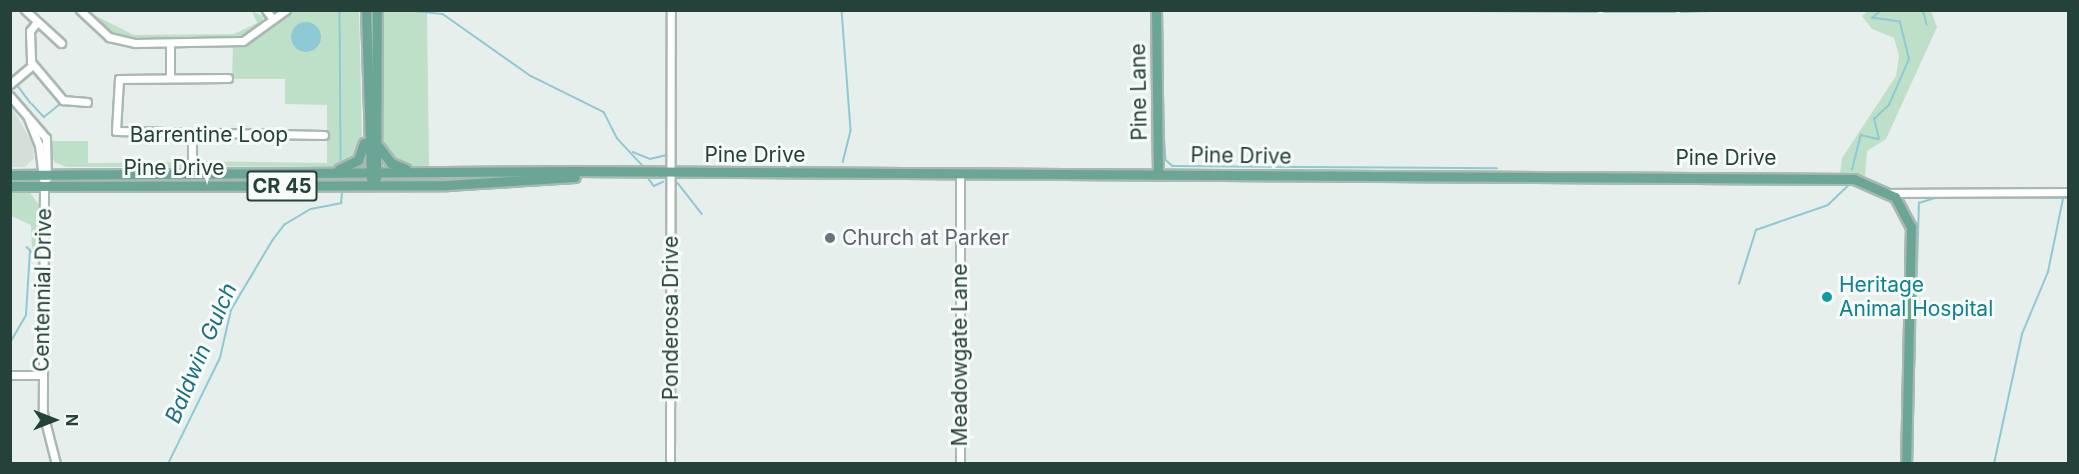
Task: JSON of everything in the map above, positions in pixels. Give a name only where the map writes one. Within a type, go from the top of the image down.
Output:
[{"type":"main road","points":[[373,173],[378,145],[377,10]]},
{"type":"main road","name":"Pine Lane","points":[[1156,10],[1158,173]]},
{"type":"main road","points":[[292,171],[350,166],[363,151],[366,123],[365,11]]},
{"type":"main road","points":[[366,123],[373,186]]},
{"type":"main road","points":[[378,145],[398,168],[438,171]]},
{"type":"main road","name":"Pine Drive","points":[[10,175],[192,171],[373,173],[438,171],[1826,177],[1861,181],[1889,193]]},
{"type":"main road","name":"Pine Drive","points":[[10,186],[473,184],[588,173]]},
{"type":"main road","name":"CR 45","points":[[1889,193],[1908,214],[1913,237],[1906,464]]},
{"type":"street","points":[[25,10],[61,43]]},
{"type":"street","points":[[80,10],[118,41],[170,43],[243,41],[272,14],[286,10]]},
{"type":"street","points":[[266,10],[272,14]]},
{"type":"street","name":"Ponderosa Drive","points":[[670,464],[671,10]]},
{"type":"street","points":[[37,22],[30,34],[33,65],[64,101],[87,102]]},
{"type":"street","points":[[170,43],[170,77]]},
{"type":"street","points":[[10,84],[33,65]]},
{"type":"street","name":"Barrentine Loop","points":[[228,78],[170,77],[117,80],[115,129],[124,135],[324,135]]},
{"type":"street","name":"Centennial Drive","points":[[10,96],[46,138],[42,375],[44,424],[56,464]]},
{"type":"street","points":[[192,135],[192,171]]},
{"type":"street","name":"Meadowgate Lane","points":[[960,174],[960,464]]},
{"type":"street","points":[[1889,193],[2068,192]]},
{"type":"street","points":[[10,375],[42,375]]},
{"type":"shaded area","points":[[11,106],[33,144],[34,158],[25,167],[11,167]]},
{"type":"green space","points":[[86,11],[134,35],[234,34],[257,23],[252,11],[264,17],[259,26],[238,38],[128,39],[111,34]]},
{"type":"green space","points":[[291,11],[359,11],[362,140],[357,156],[338,167],[200,166],[196,161],[327,163],[327,105],[285,104],[285,79],[232,79],[233,46],[257,39]]},
{"type":"green space","points":[[382,11],[427,11],[429,167],[398,165],[383,147]]},
{"type":"green space","points":[[1868,11],[1931,11],[1937,27],[1886,139],[1867,151],[1865,176],[1840,173],[1842,158],[1896,76],[1899,56],[1894,38],[1872,29],[1862,16]]},
{"type":"green space","points":[[50,141],[88,141],[88,163],[185,162],[182,167],[66,167],[54,162]]},
{"type":"green space","points":[[28,190],[39,205],[39,253],[32,251],[31,225],[11,216],[10,191]]},
{"type":"water","points":[[306,22],[317,26],[321,37],[317,48],[306,52],[295,48],[291,37],[295,26]]},
{"type":"waterway","name":"Baldwin Gulch","points":[[340,10],[341,160]]},
{"type":"waterway","points":[[404,10],[443,14],[531,76],[604,112],[617,138],[642,165]]},
{"type":"waterway","points":[[842,10],[851,131],[843,162]]},
{"type":"waterway","points":[[1162,10],[1163,122]]},
{"type":"waterway","points":[[1458,10],[1462,11]]},
{"type":"waterway","points":[[1681,12],[1745,10]]},
{"type":"waterway","points":[[1852,170],[1861,135],[1879,139],[1874,119],[1889,105],[1909,59],[1900,22],[1872,18],[1882,10]]},
{"type":"waterway","points":[[1923,10],[1927,24]]},
{"type":"waterway","points":[[1469,11],[1597,12]]},
{"type":"waterway","points":[[1604,12],[1675,12]]},
{"type":"waterway","points":[[27,76],[18,86],[31,103]]},
{"type":"waterway","points":[[32,104],[44,117],[59,105]]},
{"type":"waterway","points":[[1164,131],[1166,160],[1173,166],[1497,168]]},
{"type":"waterway","points":[[633,152],[650,159],[668,155]]},
{"type":"waterway","points":[[647,176],[654,186],[663,182]]},
{"type":"waterway","points":[[678,183],[702,214]]},
{"type":"waterway","points":[[1739,284],[1756,230],[1828,205],[1849,185]]},
{"type":"waterway","name":"Baldwin Gulch","points":[[168,464],[220,358],[231,310],[272,241],[284,225],[311,209],[341,203],[342,194]]},
{"type":"waterway","points":[[1912,437],[1919,203],[1939,197],[2068,198]]},
{"type":"waterway","points":[[1994,464],[2022,334],[2048,272],[2063,199]]},
{"type":"waterway","points":[[27,247],[34,254]]},
{"type":"waterway","points":[[10,343],[26,315],[30,250]]},
{"type":"waterway","points":[[1911,449],[1911,464]]},
{"type":"place","name":"Church at Parker","points":[[830,238]]},
{"type":"place","name":"Heritage Animal Hospital","points":[[1827,297]]}]
